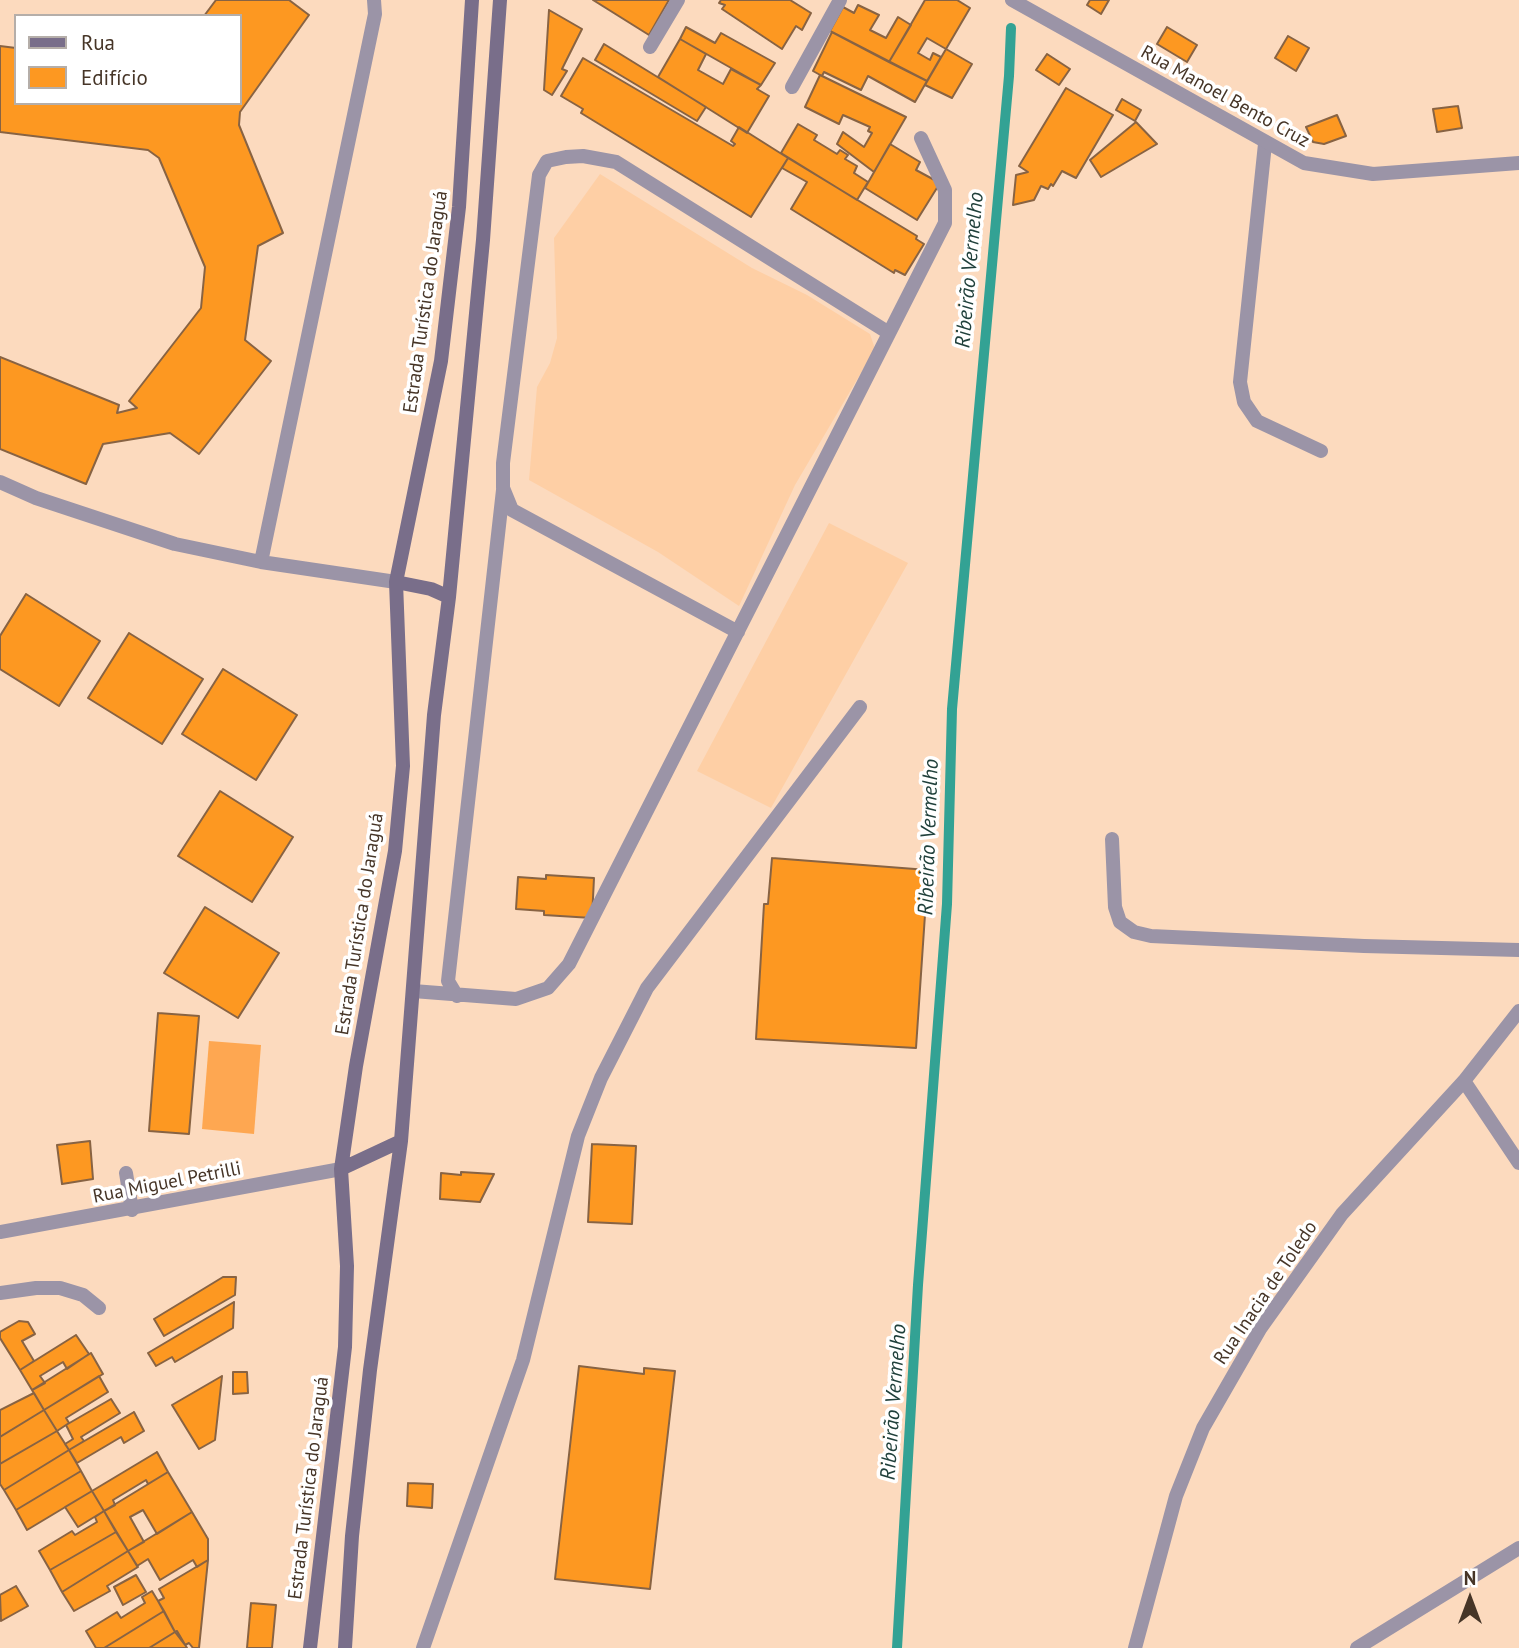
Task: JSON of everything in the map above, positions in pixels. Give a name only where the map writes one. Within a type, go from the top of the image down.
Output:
[{"type":"main road","name":"Estrada Turística do Jaraguá","points":[[310,1648],[345,1347],[347,1266],[341,1169],[356,1066],[396,851],[403,766],[396,582],[441,361],[459,206],[472,0]]},
{"type":"main road","points":[[345,1648],[352,1536],[370,1370],[401,1141],[434,715],[449,597],[483,240],[500,0]]},
{"type":"main road","points":[[396,582],[431,589],[449,597]]},
{"type":"main road","points":[[341,1169],[401,1141]]},
{"type":"street","points":[[261,562],[375,14],[374,0]]},
{"type":"street","points":[[650,47],[678,0]]},
{"type":"street","points":[[792,87],[840,0]]},
{"type":"street","name":"Rua Manoel Bento Cruz","points":[[1012,0],[1265,144],[1304,163],[1373,174],[1519,163]]},
{"type":"street","points":[[413,991],[516,999],[548,988],[569,964],[945,223],[945,190],[921,138]]},
{"type":"street","points":[[1265,144],[1240,382],[1244,402],[1257,421],[1321,451]]},
{"type":"street","points":[[457,996],[448,981],[503,488],[503,463],[539,175],[547,161],[583,156],[616,162],[889,333]]},
{"type":"street","points":[[0,482],[36,498],[175,544],[261,562],[396,582]]},
{"type":"street","points":[[503,488],[512,510],[738,632]]},
{"type":"street","points":[[423,1648],[523,1360],[578,1136],[601,1078],[647,988],[860,707]]},
{"type":"street","points":[[1112,839],[1115,907],[1120,922],[1134,932],[1151,936],[1364,946],[1519,950]]},
{"type":"street","name":"Rua Inacia de Toledo","points":[[1135,1648],[1176,1496],[1203,1429],[1260,1329],[1342,1214],[1464,1081],[1519,1011]]},
{"type":"street","points":[[1464,1081],[1519,1163]]},
{"type":"street","name":"Rua Miguel Petrilli","points":[[0,1232],[132,1210],[341,1169]]},
{"type":"street","points":[[126,1173],[132,1210]]},
{"type":"street","points":[[0,1293],[60,1288],[83,1295],[99,1308]]},
{"type":"street","points":[[1357,1648],[1519,1548]]},
{"type":"shaded area","points":[[600,174],[752,268],[807,295],[870,334],[875,349],[795,485],[739,606],[658,552],[529,480],[537,387],[550,363],[557,338],[554,238]]},
{"type":"shaded area","points":[[829,523],[908,563],[771,808],[697,771]]},
{"type":"shaded area","points":[[209,1041],[261,1045],[254,1134],[202,1129]]},
{"type":"building","points":[[216,0],[289,0],[309,15],[240,112],[239,125],[283,233],[258,246],[245,340],[271,361],[199,454],[170,433],[103,444],[86,484],[0,449],[0,357],[119,405],[117,413],[137,408],[129,401],[201,308],[205,267],[159,158],[148,150],[0,132],[0,46],[14,48],[14,105],[242,105],[242,14],[206,14]]},
{"type":"building","points":[[593,0],[669,0],[649,35]]},
{"type":"building","points":[[721,0],[790,0],[811,13],[802,30],[796,26],[782,49],[722,9],[725,5],[719,3]]},
{"type":"building","points":[[925,0],[957,0],[970,8],[946,49],[927,38],[918,53],[930,60],[933,53],[941,57],[927,81],[889,62]]},
{"type":"building","points":[[1090,0],[1109,0],[1101,14],[1087,5]]},
{"type":"building","points":[[858,5],[879,15],[870,30],[886,38],[898,17],[911,25],[889,62],[830,31],[843,7],[854,13]]},
{"type":"building","points":[[549,10],[582,29],[562,69],[567,71],[552,95],[544,90]]},
{"type":"building","points":[[686,27],[715,43],[721,33],[775,63],[761,85],[680,39]]},
{"type":"building","points":[[1167,27],[1197,45],[1187,62],[1157,44]]},
{"type":"building","points":[[832,32],[927,81],[915,102],[868,76],[861,90],[824,72],[822,76],[813,71]]},
{"type":"building","points":[[1288,36],[1309,48],[1296,71],[1275,58]]},
{"type":"building","points":[[680,39],[706,54],[698,70],[723,84],[731,69],[761,85],[757,89],[769,96],[747,133],[658,77]]},
{"type":"building","points":[[604,44],[706,107],[697,121],[595,60]]},
{"type":"building","points":[[946,49],[972,64],[952,98],[925,85]]},
{"type":"building","points":[[1047,54],[1070,69],[1059,85],[1036,70]]},
{"type":"building","points":[[583,58],[733,146],[735,144],[731,141],[739,127],[788,158],[751,217],[581,113],[583,109],[561,96]]},
{"type":"building","points":[[820,75],[906,117],[874,172],[837,144],[843,132],[864,147],[872,133],[868,131],[870,127],[843,115],[839,124],[805,107]]},
{"type":"building","points":[[1066,88],[1113,115],[1076,178],[1062,171],[1053,186],[1051,184],[1048,189],[1041,186],[1034,200],[1013,205],[1016,175],[1028,172],[1019,166]]},
{"type":"building","points":[[1122,99],[1141,110],[1135,121],[1116,110]]},
{"type":"building","points":[[1458,106],[1462,128],[1437,132],[1433,109]]},
{"type":"building","points":[[1337,115],[1346,136],[1324,144],[1313,142],[1306,127]]},
{"type":"building","points":[[1136,122],[1157,144],[1101,177],[1090,160]]},
{"type":"building","points":[[798,124],[817,135],[814,140],[837,154],[840,150],[848,155],[845,159],[857,166],[854,173],[868,182],[857,200],[781,153]]},
{"type":"building","points":[[890,144],[920,162],[916,170],[940,183],[917,220],[865,188]]},
{"type":"building","points":[[788,158],[917,236],[916,239],[924,244],[905,275],[895,270],[894,273],[791,209],[807,182],[782,168]]},
{"type":"building","points":[[26,594],[100,641],[59,706],[0,669],[0,636]]},
{"type":"building","points":[[129,633],[203,679],[162,744],[88,698]]},
{"type":"building","points":[[223,669],[297,715],[256,780],[182,734]]},
{"type":"building","points":[[220,791],[293,837],[252,902],[178,856]]},
{"type":"building","points":[[772,858],[928,870],[916,1048],[756,1039],[764,904],[768,904]]},
{"type":"building","points":[[546,875],[594,878],[592,918],[544,915],[544,911],[516,909],[518,877],[546,879]]},
{"type":"building","points":[[205,907],[279,953],[238,1018],[164,973]]},
{"type":"building","points":[[158,1013],[199,1016],[189,1134],[149,1131]]},
{"type":"building","points":[[90,1141],[93,1179],[62,1184],[57,1145]]},
{"type":"building","points":[[592,1144],[636,1146],[632,1224],[588,1222]]},
{"type":"building","points":[[461,1172],[494,1174],[480,1202],[440,1199],[441,1173],[461,1175]]},
{"type":"building","points":[[223,1277],[236,1277],[235,1295],[164,1336],[154,1319]]},
{"type":"building","points":[[234,1302],[233,1328],[175,1362],[172,1357],[156,1366],[148,1353]]},
{"type":"building","points":[[19,1321],[28,1322],[35,1334],[22,1341],[34,1361],[20,1370],[0,1338],[0,1332]]},
{"type":"building","points":[[76,1335],[89,1354],[67,1369],[63,1362],[40,1376],[45,1383],[32,1390],[20,1370]]},
{"type":"building","points":[[91,1353],[103,1374],[44,1410],[32,1390]]},
{"type":"building","points":[[579,1366],[644,1374],[644,1368],[675,1371],[650,1589],[555,1579]]},
{"type":"building","points":[[233,1372],[247,1372],[248,1393],[233,1394]]},
{"type":"building","points":[[99,1376],[108,1392],[66,1418],[69,1423],[57,1431],[44,1410]]},
{"type":"building","points":[[222,1376],[215,1440],[199,1449],[172,1405]]},
{"type":"building","points":[[34,1393],[44,1410],[0,1437],[0,1410]]},
{"type":"building","points":[[111,1399],[120,1413],[81,1437],[84,1441],[69,1450],[65,1444],[73,1439],[66,1425]]},
{"type":"building","points":[[44,1410],[57,1431],[0,1464],[0,1437]]},
{"type":"building","points":[[134,1412],[144,1431],[124,1443],[121,1437],[77,1463],[69,1450]]},
{"type":"building","points":[[57,1431],[69,1450],[4,1490],[0,1484],[0,1464]]},
{"type":"building","points":[[69,1450],[81,1471],[16,1510],[4,1490]]},
{"type":"building","points":[[157,1452],[168,1472],[148,1484],[146,1480],[113,1500],[115,1505],[104,1511],[92,1491]]},
{"type":"building","points":[[81,1471],[92,1491],[27,1530],[16,1510]]},
{"type":"building","points":[[168,1472],[192,1512],[157,1534],[143,1510],[130,1517],[144,1542],[128,1551],[104,1511]]},
{"type":"building","points":[[408,1483],[433,1484],[432,1508],[407,1506]]},
{"type":"building","points":[[92,1491],[104,1511],[78,1527],[65,1507]]},
{"type":"building","points":[[104,1511],[116,1532],[50,1570],[39,1551],[72,1531],[75,1535],[97,1522],[95,1517]]},
{"type":"building","points":[[192,1512],[208,1539],[208,1560],[197,1567],[193,1560],[160,1580],[148,1559],[137,1566],[128,1551]]},
{"type":"building","points":[[116,1532],[128,1551],[62,1592],[50,1570]]},
{"type":"building","points":[[128,1551],[138,1567],[107,1586],[110,1591],[74,1611],[62,1592]]},
{"type":"building","points":[[208,1560],[199,1648],[193,1648],[189,1643],[185,1645],[175,1632],[158,1601],[164,1598],[159,1589]]},
{"type":"building","points":[[136,1575],[146,1592],[123,1605],[114,1587]]},
{"type":"building","points":[[16,1586],[28,1606],[1,1621],[0,1595]]},
{"type":"building","points":[[152,1591],[164,1611],[104,1648],[96,1648],[86,1631],[117,1612],[121,1618],[145,1603],[142,1597]]},
{"type":"building","points":[[251,1603],[276,1605],[272,1648],[247,1648]]},
{"type":"building","points":[[164,1611],[175,1632],[149,1648],[104,1648]]},
{"type":"building","points":[[177,1631],[187,1648],[149,1648],[175,1632]]},
{"type":"waterway","name":"Ribeirão Vermelho","points":[[897,1648],[918,1285],[947,904],[952,709],[1009,76],[1011,28]]}]
